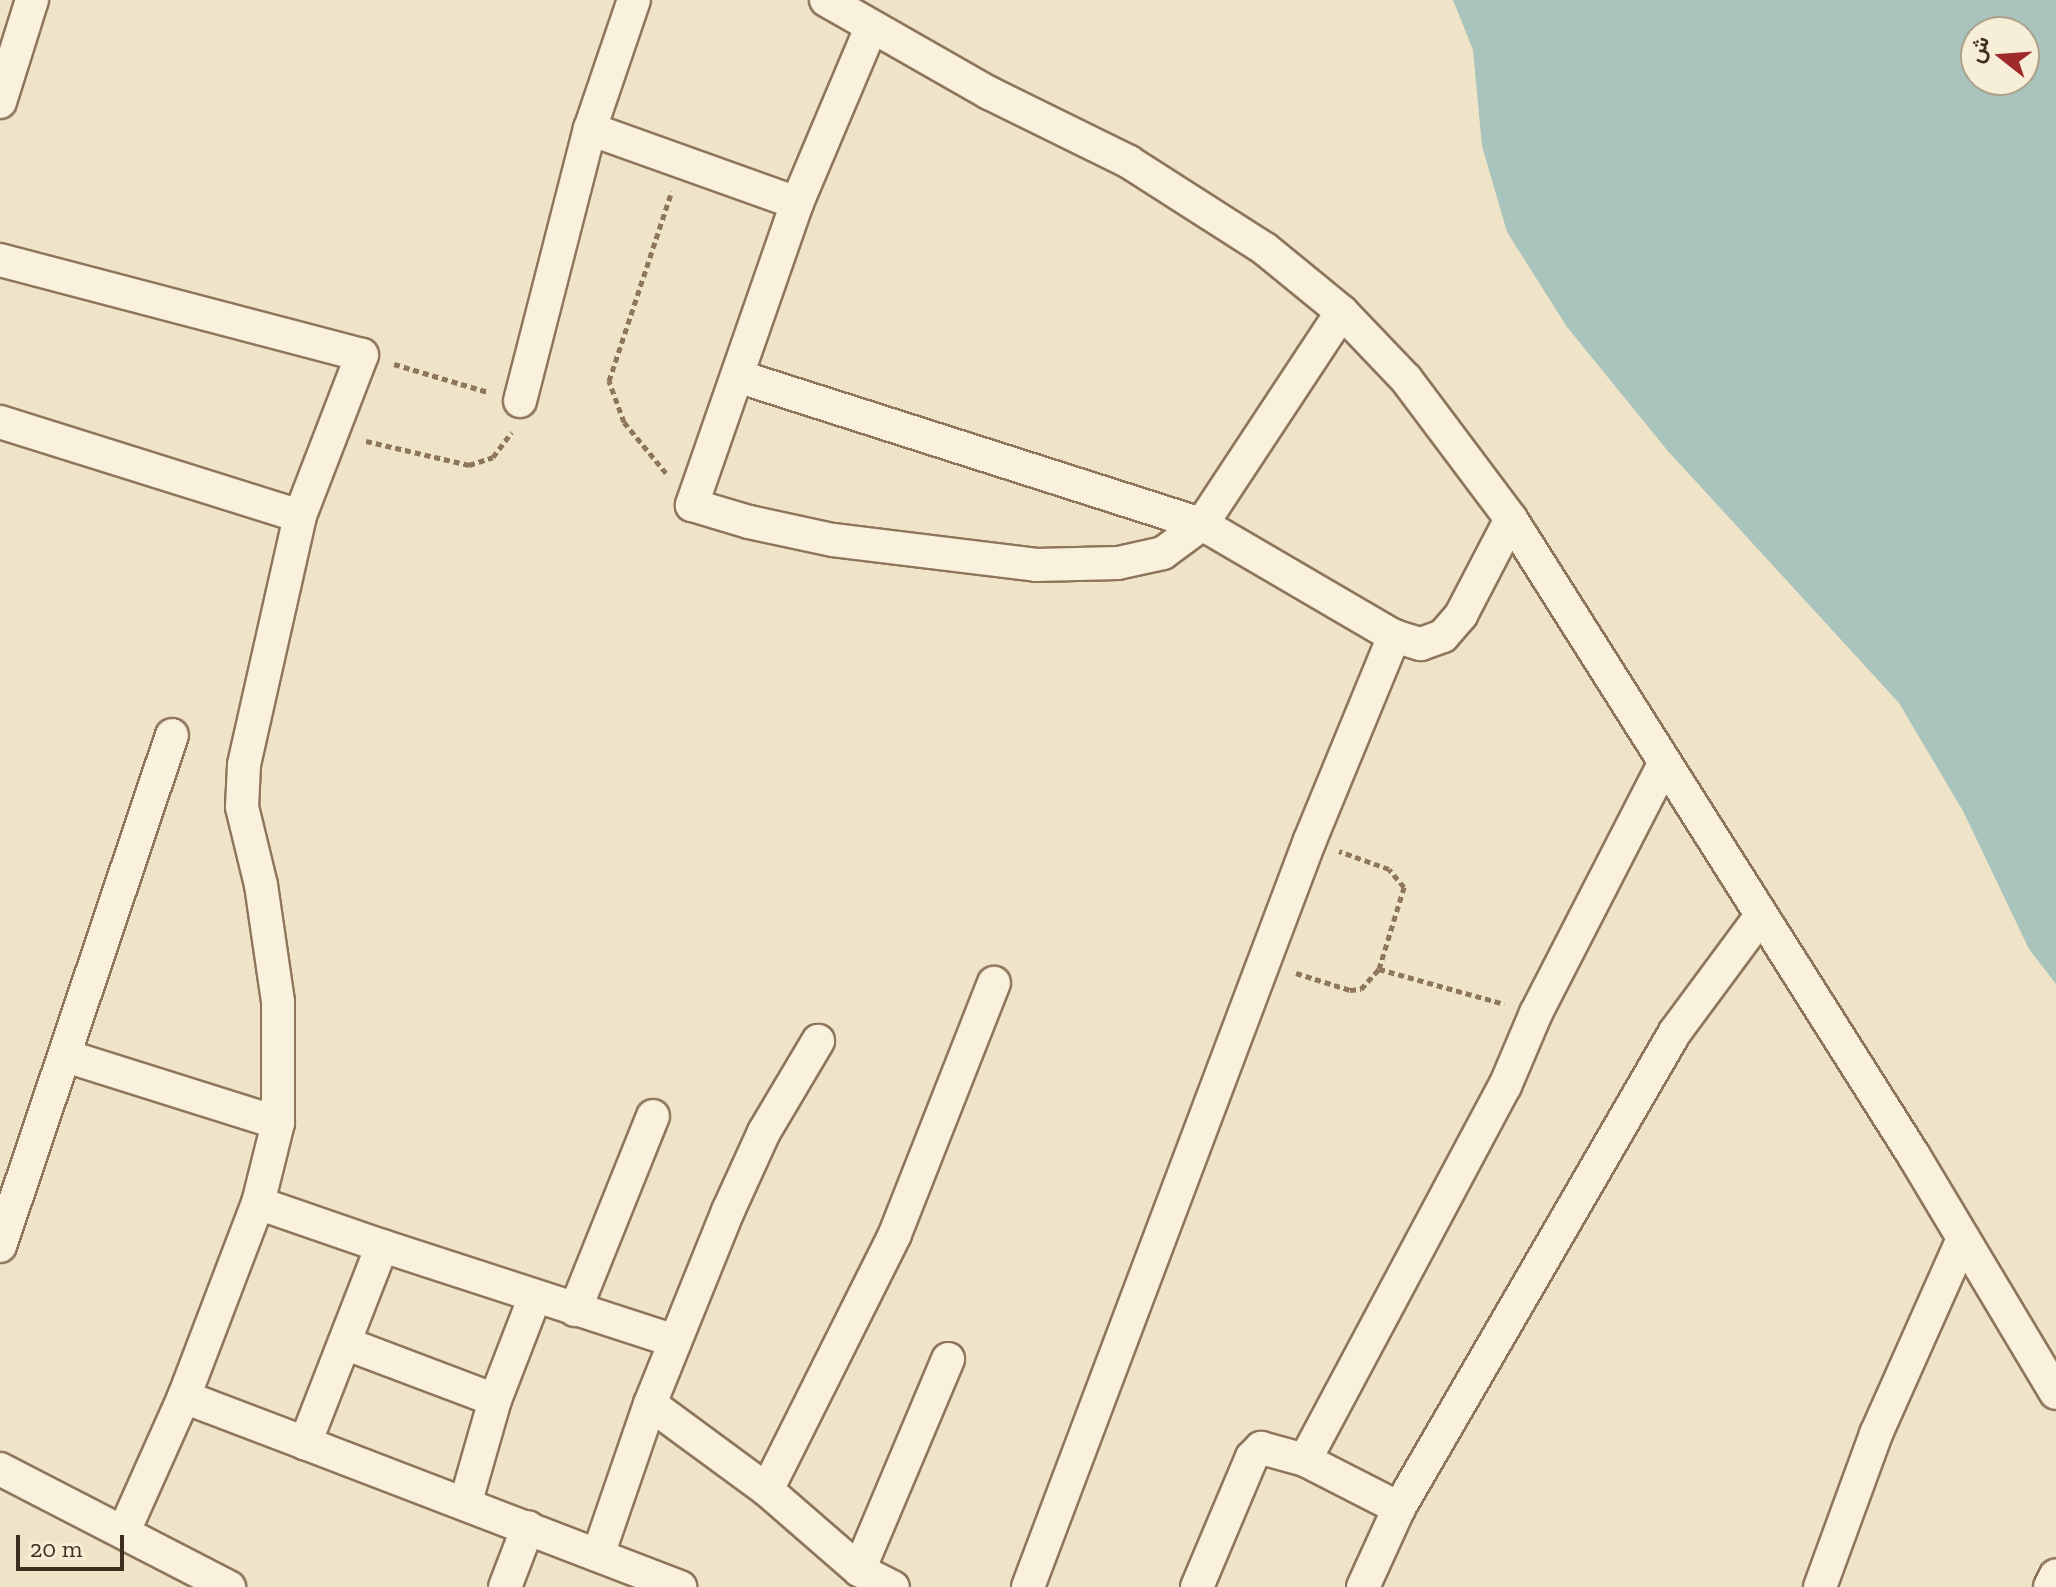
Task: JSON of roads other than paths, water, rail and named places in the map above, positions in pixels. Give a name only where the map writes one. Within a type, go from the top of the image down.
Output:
[{"type":"street","points":[[0,102],[7,57],[32,0]]},
{"type":"street","points":[[520,401],[590,129],[634,0]]},
{"type":"street","points":[[826,0],[871,28],[1129,162],[1265,249],[1342,312],[1406,379],[1511,519],[1663,766],[1963,1239],[2056,1393]]},
{"type":"street","points":[[871,28],[797,203],[692,505],[833,540],[1036,565],[1118,563],[1163,553],[1202,524],[1342,312]]},
{"type":"street","points":[[590,129],[797,203]]},
{"type":"street","points":[[0,260],[362,355],[300,516],[244,765],[242,807],[261,885],[278,1002],[278,1123],[258,1203],[184,1397],[124,1531]]},
{"type":"street","points":[[737,376],[1202,524],[1394,636],[1421,644],[1443,636],[1461,615],[1511,519]]},
{"type":"street","points":[[0,422],[300,516]]},
{"type":"street","points":[[1028,1587],[1310,840],[1394,636]]},
{"type":"street","points":[[0,1246],[172,735]]},
{"type":"street","points":[[1305,1460],[1505,1086],[1536,1013],[1663,766]]},
{"type":"street","points":[[1363,1587],[1399,1508],[1675,1032],[1760,917]]},
{"type":"street","points":[[767,1490],[895,1234],[994,983]]},
{"type":"street","points":[[599,1552],[650,1404],[764,1132],[818,1041]]},
{"type":"street","points":[[66,1056],[278,1123]]},
{"type":"street","points":[[575,1310],[653,1116]]},
{"type":"street","points":[[258,1203],[534,1299],[675,1341]]},
{"type":"street","points":[[1820,1587],[1876,1434],[1963,1239]]},
{"type":"street","points":[[305,1443],[347,1344],[382,1246]]},
{"type":"street","points":[[466,1501],[495,1400],[534,1299]]},
{"type":"street","points":[[347,1344],[495,1400]]},
{"type":"street","points":[[859,1570],[948,1359]]},
{"type":"street","points":[[184,1397],[466,1501],[680,1587]]},
{"type":"street","points":[[650,1404],[767,1490],[859,1570],[893,1587]]},
{"type":"street","points":[[1197,1587],[1252,1457],[1271,1447],[1305,1460],[1399,1508]]},
{"type":"street","points":[[0,1469],[229,1587]]},
{"type":"street","points":[[505,1587],[528,1527]]},
{"type":"street","points":[[2050,1587],[2056,1575]]},
{"type":"water","points":[[1453,0],[2056,0],[2056,984],[2029,949],[1963,811],[1899,703],[1667,450],[1567,327],[1507,232],[1482,146],[1473,50]]}]
